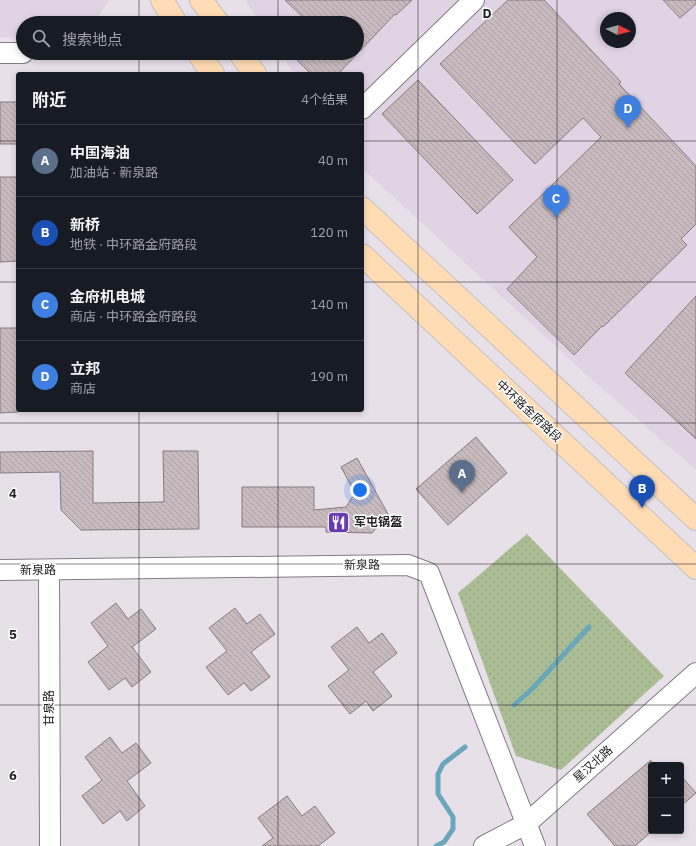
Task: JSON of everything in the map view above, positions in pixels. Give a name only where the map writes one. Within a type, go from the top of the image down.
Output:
[{"type":"main road","points":[[162,0],[172,16]]},
{"type":"main road","points":[[202,0],[213,16]]},
{"type":"main road","points":[[203,60],[212,72]]},
{"type":"main road","points":[[245,60],[254,72]]},
{"type":"main road","points":[[364,210],[696,518]]},
{"type":"main road","name":"中环路金府路段","points":[[364,257],[696,568]]},
{"type":"street","points":[[364,108],[474,0]]},
{"type":"street","points":[[0,53],[16,52]]},
{"type":"street","name":"新泉路","points":[[0,570],[408,565],[429,573],[535,846]]},
{"type":"street","name":"甘泉路","points":[[49,570],[50,846]]},
{"type":"street","name":"星汉北路","points":[[484,846],[526,824],[696,673]]},
{"type":"shaded area","points":[[0,0],[109,0],[99,16],[16,16],[16,38],[0,37]]},
{"type":"shaded area","points":[[245,0],[696,0],[696,470],[589,377],[364,170],[364,72],[294,72],[285,60],[364,60],[364,16],[255,16]]},
{"type":"green space","points":[[527,534],[664,676],[561,770],[516,756],[458,593]]},
{"type":"building","points":[[285,0],[412,0],[396,15],[395,14],[364,47],[364,16],[302,16]]},
{"type":"building","points":[[508,0],[544,0],[621,82],[619,84],[696,166],[696,224],[681,239],[687,245],[603,327],[602,326],[574,355],[507,289],[537,257],[509,227],[601,137],[583,118],[535,164],[440,64]]},
{"type":"building","points":[[663,0],[696,0],[696,4],[680,18]]},
{"type":"building","points":[[297,60],[351,60],[340,72],[309,72]]},
{"type":"building","points":[[418,80],[513,180],[477,214],[382,114]]},
{"type":"building","points":[[0,102],[16,102],[16,144],[0,144]]},
{"type":"building","points":[[0,177],[16,177],[16,261],[0,262]]},
{"type":"building","points":[[696,296],[696,439],[625,373]]},
{"type":"building","points":[[0,328],[16,328],[16,412],[18,412],[0,413]]},
{"type":"building","points":[[476,437],[507,473],[448,525],[416,489]]},
{"type":"building","points":[[93,451],[93,503],[164,502],[163,451],[198,451],[199,529],[81,530],[61,510],[60,472],[0,473],[0,452]]},
{"type":"building","points":[[357,458],[388,514],[372,533],[326,532],[326,527],[242,527],[242,487],[314,487],[314,510],[346,507],[355,493],[341,467]]},
{"type":"building","points":[[116,603],[128,619],[141,609],[156,629],[132,647],[151,672],[132,687],[125,678],[109,690],[88,662],[108,646],[91,623]]},
{"type":"building","points":[[235,608],[247,624],[260,614],[275,634],[251,652],[270,677],[251,691],[244,683],[228,695],[206,667],[227,651],[209,628]]},
{"type":"building","points":[[357,627],[369,643],[382,633],[397,653],[373,672],[392,696],[373,711],[366,701],[350,714],[328,686],[349,670],[331,647]]},
{"type":"building","points":[[110,737],[122,753],[136,743],[151,763],[127,781],[145,806],[127,821],[120,811],[103,824],[82,796],[102,780],[85,757]]},
{"type":"building","points":[[648,763],[649,834],[635,846],[615,846],[587,814]]},
{"type":"building","points":[[684,779],[696,793],[684,803]]},
{"type":"building","points":[[287,796],[302,816],[315,806],[335,833],[318,846],[262,846],[273,838],[258,818]]},
{"type":"waterway","points":[[514,705],[532,689],[589,627]]},
{"type":"waterway","points":[[436,846],[444,842],[453,829],[453,817],[438,794],[438,774],[443,764],[465,747]]},
{"type":"place","name":"立邦","points":[[628,128]]},
{"type":"place","name":"金府机电城","points":[[556,218]]},
{"type":"place","name":"中国海油","points":[[462,493]]},
{"type":"place","name":"新桥","points":[[642,508]]},
{"type":"place","name":"军屯锅盔","points":[[339,522]]}]
